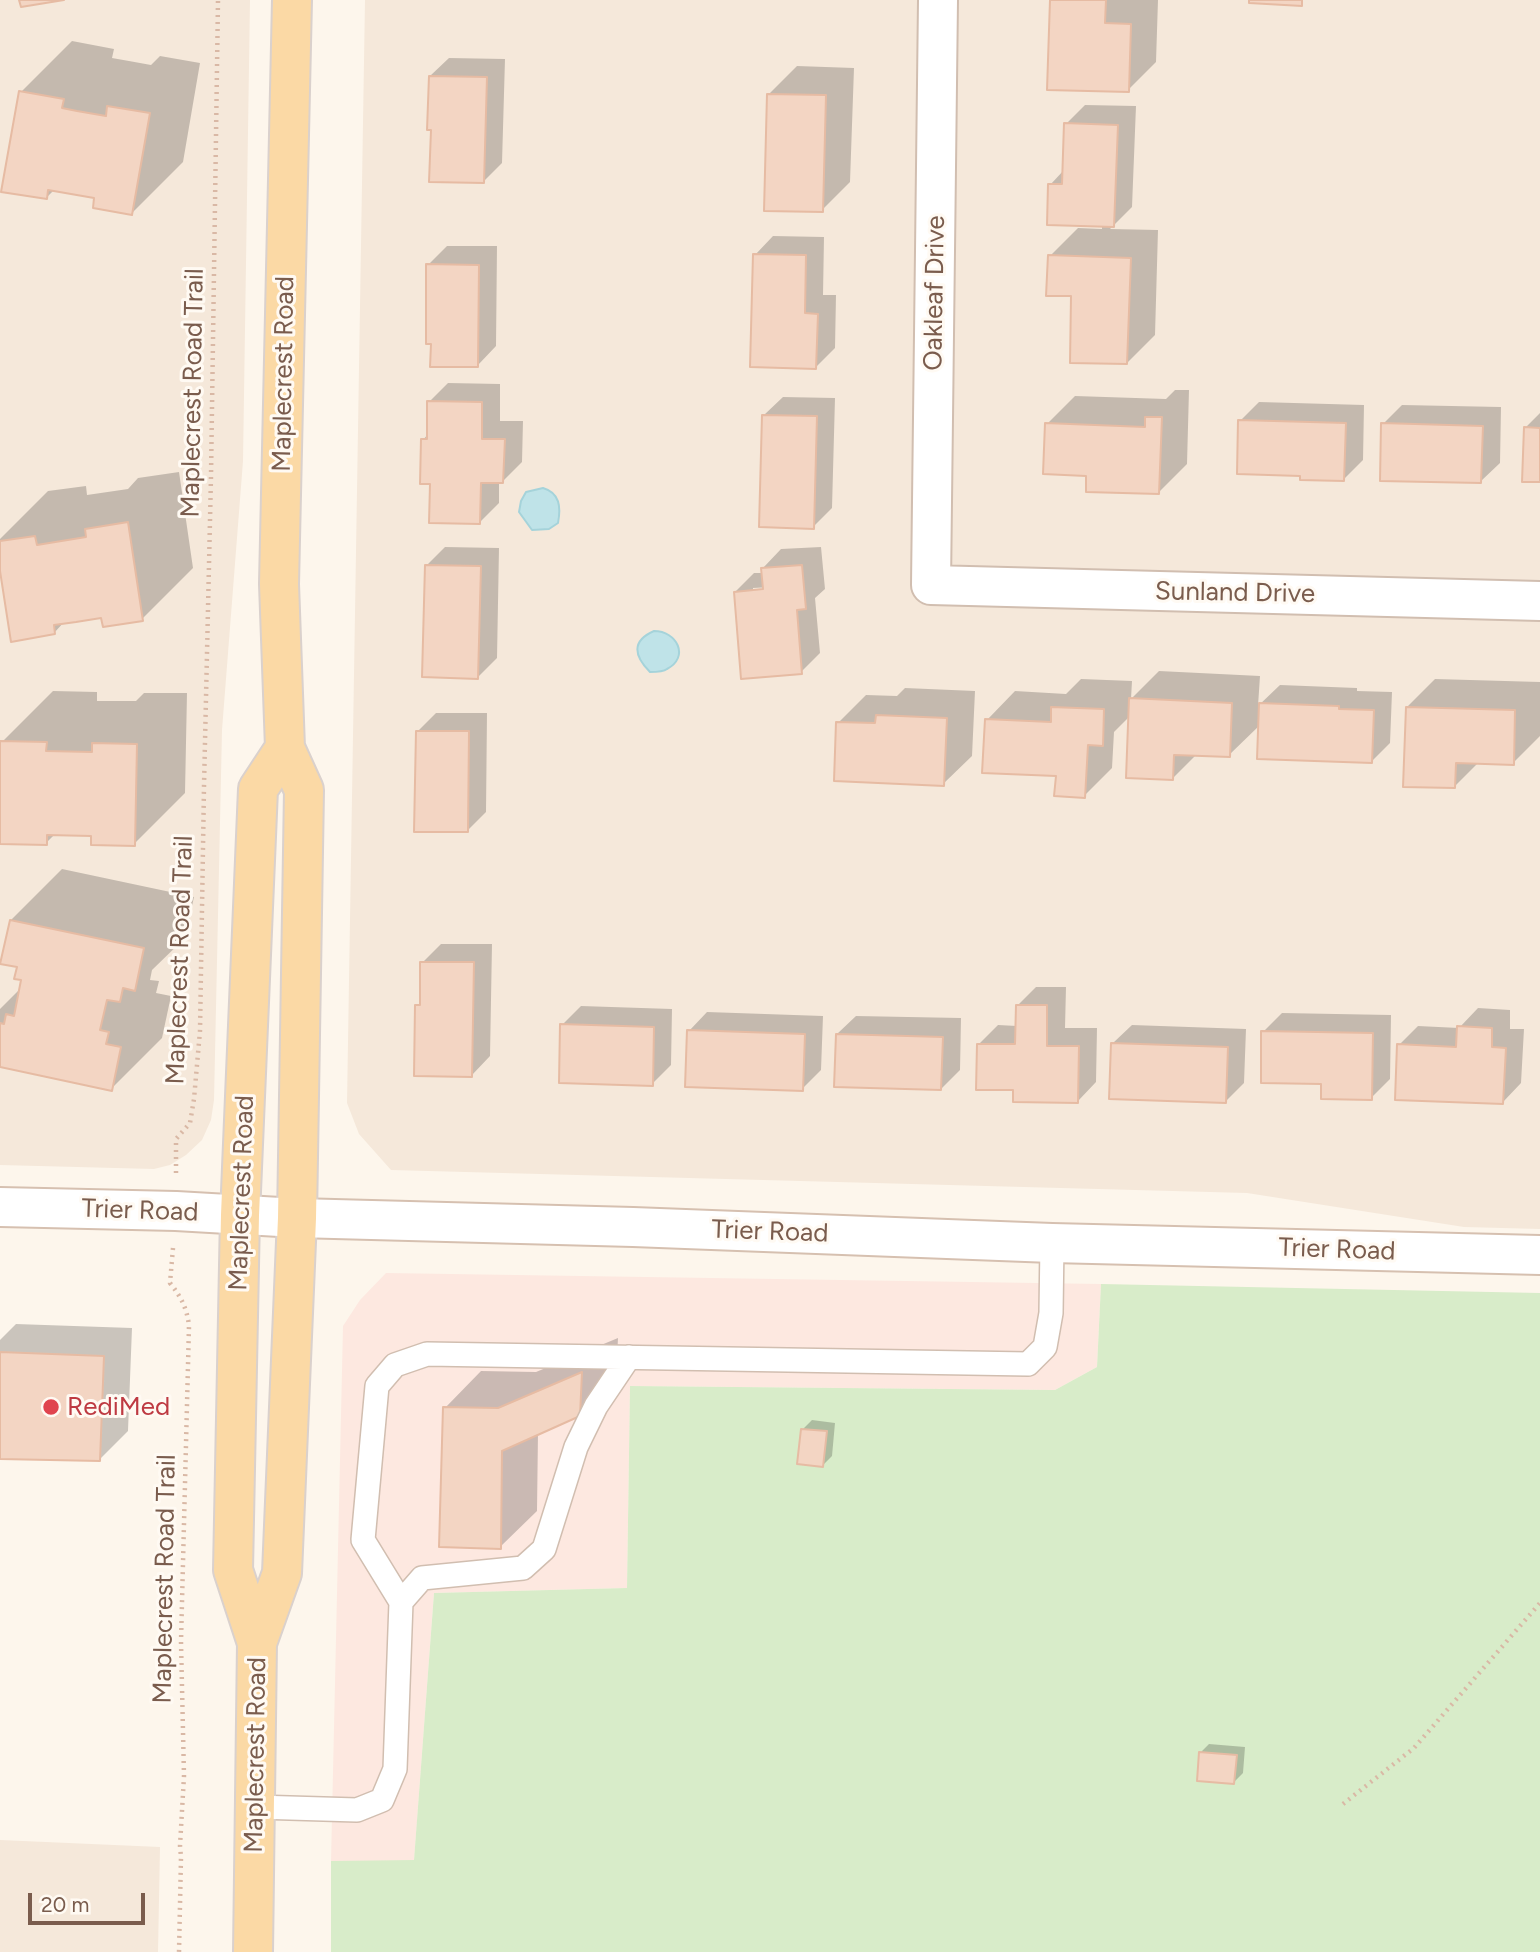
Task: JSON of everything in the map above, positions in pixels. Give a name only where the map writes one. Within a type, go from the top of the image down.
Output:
[{"type":"main road","name":"Maplecrest Road","points":[[257,1643],[282,1573],[297,1218],[304,790],[285,748],[279,584],[292,0]]},
{"type":"main road","name":"Maplecrest Road","points":[[253,1952],[257,1643],[233,1570],[240,1215],[258,789],[285,748]]},
{"type":"street","name":"Oakleaf Drive","points":[[931,585],[938,0]]},
{"type":"street","name":"Sunland Drive","points":[[931,585],[1540,601]]},
{"type":"street","name":"Trier Road","points":[[0,1207],[1052,1243],[1540,1255]]},
{"type":"lane","points":[[256,1807],[357,1810],[382,1800],[395,1769],[401,1602],[363,1540],[377,1386],[395,1365],[427,1354],[1028,1364],[1045,1347],[1051,1313],[1052,1243]]},
{"type":"lane","points":[[401,1602],[422,1578],[523,1568],[544,1549],[576,1447],[596,1406],[629,1357]]},
{"type":"path","name":"Maplecrest Road Trail","points":[[180,1952],[180,1846],[184,1776],[181,1628],[189,1326],[187,1310],[170,1283],[176,1211],[176,1139],[190,1123],[200,1031],[218,0]]},
{"type":"path","points":[[1343,1804],[1414,1748],[1540,1602]]},
{"type":"shaded area","points":[[0,0],[250,0],[243,461],[222,730],[214,1100],[211,1120],[202,1140],[170,1165],[154,1169],[0,1165]]},
{"type":"shaded area","points":[[365,0],[1540,0],[1540,1229],[1464,1227],[1247,1193],[391,1170],[359,1134],[347,1103]]},
{"type":"shaded area","points":[[386,1273],[1101,1284],[1097,1367],[1055,1390],[630,1386],[627,1588],[434,1593],[414,1861],[331,1861],[343,1326],[360,1300]]},
{"type":"shaded area","points":[[0,1840],[160,1847],[158,1952],[0,1952]]},
{"type":"green space","points":[[1101,1284],[1540,1293],[1540,1952],[331,1952],[331,1861],[414,1860],[434,1593],[627,1588],[630,1386],[1055,1390],[1097,1367]]},
{"type":"water","points":[[543,488],[553,493],[558,501],[558,523],[549,529],[532,530],[519,512],[521,501],[526,492]]},
{"type":"water","points":[[654,631],[669,635],[678,646],[679,652],[674,664],[667,669],[650,672],[637,649],[641,639]]},
{"type":"building","points":[[19,0],[64,0],[21,7]]},
{"type":"building","points":[[1050,0],[1106,0],[1105,23],[1131,24],[1129,92],[1047,90]]},
{"type":"building","points":[[1249,0],[1302,0],[1302,6],[1249,3]]},
{"type":"building","points":[[429,76],[487,77],[484,183],[429,182]]},
{"type":"building","points":[[19,91],[64,99],[62,108],[106,116],[107,106],[150,113],[132,215],[93,208],[94,198],[48,190],[47,199],[1,192]]},
{"type":"building","points":[[767,94],[826,95],[823,212],[764,211]]},
{"type":"building","points":[[1064,123],[1118,125],[1114,227],[1047,225],[1048,184],[1062,184]]},
{"type":"building","points":[[753,254],[806,255],[805,313],[818,314],[816,369],[750,367]]},
{"type":"building","points":[[1048,255],[1131,258],[1127,364],[1070,363],[1071,296],[1046,296]]},
{"type":"building","points":[[426,264],[479,265],[478,367],[430,367],[431,344],[426,344]]},
{"type":"building","points":[[427,401],[482,402],[482,439],[505,439],[503,483],[481,483],[480,524],[429,523],[430,484],[420,484],[421,439],[427,439]]},
{"type":"building","points":[[762,415],[817,416],[814,529],[759,527]]},
{"type":"building","points":[[1145,417],[1162,417],[1159,494],[1086,492],[1086,476],[1043,474],[1045,423],[1145,427]]},
{"type":"building","points":[[1238,420],[1346,423],[1344,481],[1300,480],[1300,476],[1237,474]]},
{"type":"building","points":[[1381,423],[1483,426],[1481,483],[1380,481]]},
{"type":"building","points":[[1524,427],[1540,428],[1540,482],[1522,482]]},
{"type":"building","points":[[128,522],[143,621],[103,627],[101,618],[54,625],[55,634],[11,642],[0,571],[0,541],[35,536],[37,545],[86,537],[85,529]]},
{"type":"building","points":[[425,565],[481,566],[478,679],[422,677]]},
{"type":"building","points":[[802,565],[806,609],[797,610],[802,674],[741,679],[734,592],[763,589],[761,568]]},
{"type":"building","points":[[1129,698],[1232,703],[1230,757],[1174,755],[1173,780],[1126,778]]},
{"type":"building","points":[[1259,703],[1374,710],[1372,763],[1257,759]]},
{"type":"building","points":[[1051,707],[1104,709],[1103,746],[1088,745],[1085,798],[1054,796],[1056,776],[982,773],[985,719],[1051,722]]},
{"type":"building","points":[[1406,707],[1515,710],[1514,765],[1456,763],[1455,788],[1403,787]]},
{"type":"building","points":[[876,715],[947,718],[944,786],[834,781],[836,722],[875,723]]},
{"type":"building","points":[[416,731],[469,731],[468,832],[414,832]]},
{"type":"building","points":[[0,741],[47,742],[46,751],[92,752],[92,743],[137,744],[135,846],[91,845],[91,836],[47,835],[47,845],[0,844]]},
{"type":"building","points":[[10,920],[144,948],[135,991],[123,988],[120,1002],[107,1000],[100,1030],[109,1032],[106,1044],[121,1047],[112,1091],[0,1067],[0,1023],[4,1024],[6,1014],[14,1016],[21,980],[14,979],[17,967],[0,964]]},
{"type":"building","points":[[420,962],[474,962],[472,1077],[414,1076],[415,1005],[420,1005]]},
{"type":"building","points":[[1016,1005],[1047,1005],[1047,1046],[1079,1046],[1078,1103],[1013,1102],[1013,1090],[976,1090],[977,1044],[1015,1044]]},
{"type":"building","points":[[560,1024],[654,1027],[653,1086],[559,1083]]},
{"type":"building","points":[[1457,1026],[1492,1028],[1492,1047],[1506,1048],[1503,1104],[1395,1100],[1397,1044],[1456,1047]]},
{"type":"building","points":[[687,1030],[805,1034],[803,1091],[685,1087]]},
{"type":"building","points":[[1261,1031],[1373,1033],[1372,1100],[1321,1099],[1321,1084],[1261,1083]]},
{"type":"building","points":[[836,1034],[943,1037],[941,1090],[834,1087]]},
{"type":"building","points":[[1111,1043],[1228,1047],[1226,1103],[1109,1099]]},
{"type":"building","name":"RediMed","points":[[0,1352],[104,1356],[100,1461],[0,1459]]},
{"type":"building","points":[[582,1372],[580,1416],[502,1451],[501,1549],[439,1547],[443,1407],[498,1408]]},
{"type":"building","points":[[801,1429],[827,1431],[823,1467],[797,1464]]},
{"type":"building","points":[[1199,1752],[1237,1755],[1234,1784],[1197,1781]]},
{"type":"place","name":"RediMed","points":[[51,1407]]}]
